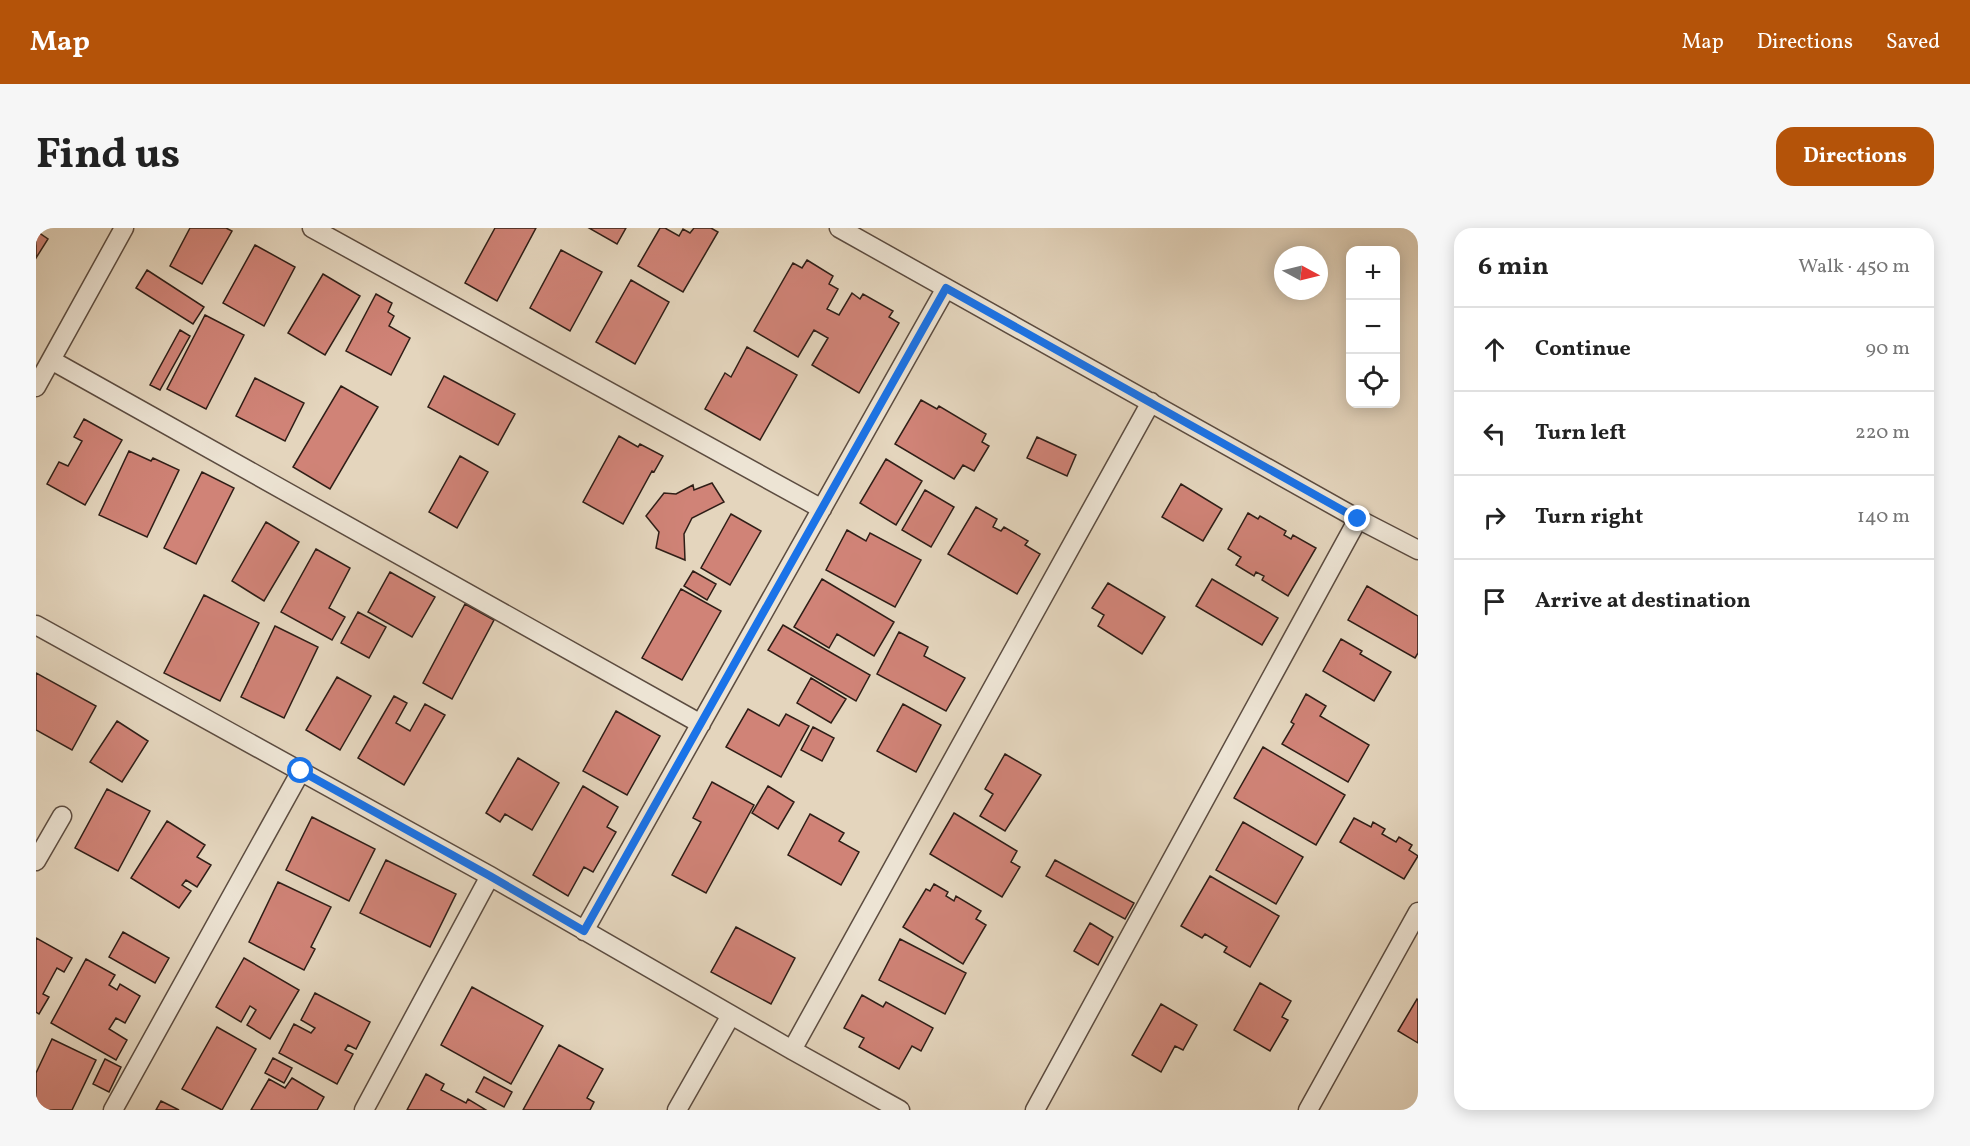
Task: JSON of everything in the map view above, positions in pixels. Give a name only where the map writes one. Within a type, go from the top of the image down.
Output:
[{"type":"street","points":[[37,381],[124,228]]},
{"type":"street","points":[[312,228],[822,508]]},
{"type":"street","points":[[839,228],[1358,519],[1418,550]]},
{"type":"street","points":[[584,931],[946,288]]},
{"type":"street","points":[[51,360],[701,724]]},
{"type":"street","points":[[792,1050],[1151,402]]},
{"type":"street","points":[[1035,1110],[1358,519]]},
{"type":"street","points":[[36,625],[490,876],[900,1110]]},
{"type":"street","points":[[113,1110],[301,771]]},
{"type":"street","points":[[36,861],[62,816]]},
{"type":"street","points":[[364,1110],[490,876]]},
{"type":"street","points":[[1308,1110],[1418,912]]},
{"type":"street","points":[[677,1110],[731,1015]]},
{"type":"building","points":[[36,228],[41,228],[38,232],[48,239],[36,258]]},
{"type":"building","points":[[190,228],[226,228],[232,231],[202,284],[170,266]]},
{"type":"building","points":[[495,228],[536,228],[497,301],[465,283]]},
{"type":"building","points":[[589,228],[626,228],[617,244]]},
{"type":"building","points":[[660,228],[665,228],[679,236],[683,229],[690,233],[694,228],[711,228],[718,232],[683,292],[638,266]]},
{"type":"building","points":[[255,245],[295,267],[264,326],[223,303]]},
{"type":"building","points":[[561,250],[602,272],[570,331],[530,308]]},
{"type":"building","points":[[807,260],[833,276],[829,284],[838,289],[827,309],[839,315],[852,293],[860,299],[863,294],[893,311],[889,317],[899,323],[859,393],[812,365],[828,338],[814,330],[798,357],[754,331],[793,263],[802,268]]},
{"type":"building","points":[[147,270],[204,307],[193,324],[136,288]]},
{"type":"building","points":[[323,274],[360,296],[325,355],[288,333]]},
{"type":"building","points":[[631,280],[669,302],[635,364],[596,342]]},
{"type":"building","points":[[376,294],[392,303],[388,312],[394,316],[389,326],[410,338],[391,375],[346,351]]},
{"type":"building","points":[[205,315],[244,335],[206,409],[167,389]]},
{"type":"building","points":[[180,330],[190,336],[160,390],[150,385]]},
{"type":"building","points":[[747,347],[797,375],[760,440],[705,409],[725,373],[731,377]]},
{"type":"building","points":[[444,376],[515,414],[498,445],[428,407]]},
{"type":"building","points":[[255,378],[304,403],[285,441],[236,416]]},
{"type":"building","points":[[341,386],[378,407],[330,489],[293,467]]},
{"type":"building","points":[[921,400],[937,409],[939,406],[986,434],[982,442],[989,446],[974,471],[963,465],[954,479],[895,444]]},
{"type":"building","points":[[84,419],[122,440],[85,505],[47,484],[59,462],[68,466],[82,441],[74,437]]},
{"type":"building","points":[[619,436],[638,447],[640,444],[663,456],[654,472],[652,471],[623,524],[583,502]]},
{"type":"building","points":[[1037,437],[1076,455],[1067,476],[1027,458]]},
{"type":"building","points":[[129,451],[151,461],[153,458],[179,470],[147,537],[99,515]]},
{"type":"building","points":[[460,456],[488,472],[457,528],[429,512]]},
{"type":"building","points":[[886,459],[922,481],[896,525],[860,503]]},
{"type":"building","points":[[202,472],[234,488],[196,564],[164,548]]},
{"type":"building","points":[[712,483],[724,502],[692,518],[684,534],[685,560],[656,548],[659,532],[646,516],[664,493],[676,494],[693,485],[694,490]]},
{"type":"building","points":[[1181,484],[1222,509],[1203,541],[1162,517]]},
{"type":"building","points":[[925,490],[954,507],[931,547],[902,530]]},
{"type":"building","points":[[976,507],[997,519],[993,527],[1001,531],[1004,527],[1028,541],[1025,545],[1040,554],[1017,594],[948,554]]},
{"type":"building","points":[[1248,513],[1258,519],[1260,516],[1286,531],[1284,535],[1291,539],[1293,535],[1316,548],[1288,596],[1262,580],[1264,576],[1256,572],[1254,576],[1236,565],[1241,557],[1228,549]]},
{"type":"building","points":[[731,514],[761,531],[730,585],[701,568]]},
{"type":"building","points":[[266,522],[299,542],[264,601],[232,581]]},
{"type":"building","points":[[847,530],[866,541],[870,533],[921,560],[895,607],[826,570]]},
{"type":"building","points":[[316,549],[350,568],[329,608],[345,617],[332,640],[281,612]]},
{"type":"building","points":[[693,571],[716,584],[707,600],[684,586]]},
{"type":"building","points":[[390,572],[435,597],[412,637],[368,612]]},
{"type":"building","points":[[822,579],[894,622],[874,656],[837,634],[829,648],[794,627]]},
{"type":"building","points":[[1212,579],[1278,618],[1262,645],[1196,606]]},
{"type":"building","points":[[1108,583],[1165,617],[1142,654],[1098,626],[1104,615],[1092,608]]},
{"type":"building","points":[[1367,586],[1418,616],[1418,653],[1415,658],[1348,620]]},
{"type":"building","points":[[681,589],[721,611],[682,680],[642,658]]},
{"type":"building","points":[[204,595],[259,623],[220,701],[164,673]]},
{"type":"building","points":[[465,604],[494,620],[452,699],[423,683]]},
{"type":"building","points":[[358,612],[386,627],[369,658],[341,643]]},
{"type":"building","points":[[783,625],[870,675],[856,701],[768,650]]},
{"type":"building","points":[[275,626],[318,647],[284,718],[241,697]]},
{"type":"building","points":[[899,632],[928,647],[924,656],[965,678],[946,711],[877,674]]},
{"type":"building","points":[[1341,639],[1362,651],[1360,654],[1391,672],[1374,701],[1323,671]]},
{"type":"building","points":[[36,673],[96,706],[72,750],[36,730]]},
{"type":"building","points":[[337,677],[371,696],[340,750],[306,730]]},
{"type":"building","points":[[811,678],[846,699],[831,723],[797,703]]},
{"type":"building","points":[[1306,694],[1326,706],[1320,716],[1369,745],[1348,782],[1282,744],[1294,724],[1291,722]]},
{"type":"building","points":[[394,696],[407,703],[396,723],[410,731],[425,704],[445,715],[404,785],[358,758]]},
{"type":"building","points":[[903,704],[941,725],[916,772],[877,751]]},
{"type":"building","points":[[748,709],[779,726],[786,714],[809,726],[781,777],[726,747]]},
{"type":"building","points":[[616,711],[660,736],[627,795],[583,771]]},
{"type":"building","points":[[117,721],[148,741],[122,782],[90,762]]},
{"type":"building","points":[[813,727],[834,738],[822,761],[801,750]]},
{"type":"building","points":[[1263,747],[1345,795],[1316,845],[1234,798]]},
{"type":"building","points":[[1005,754],[1041,775],[1005,831],[980,816],[993,794],[985,789]]},
{"type":"building","points":[[518,758],[559,783],[532,830],[505,814],[500,822],[486,813]]},
{"type":"building","points":[[712,782],[754,805],[706,893],[672,875],[701,822],[693,818]]},
{"type":"building","points":[[583,786],[618,807],[607,827],[616,832],[593,872],[584,867],[568,896],[533,875]]},
{"type":"building","points":[[768,786],[794,802],[778,829],[752,813]]},
{"type":"building","points":[[107,789],[150,811],[118,871],[75,848]]},
{"type":"building","points":[[954,813],[1017,851],[1011,862],[1020,867],[1002,897],[930,854]]},
{"type":"building","points":[[810,814],[844,833],[839,841],[859,852],[841,885],[788,855]]},
{"type":"building","points":[[312,817],[375,849],[349,901],[286,870]]},
{"type":"building","points":[[1354,818],[1371,827],[1373,822],[1385,829],[1382,834],[1396,842],[1399,837],[1412,845],[1409,850],[1418,856],[1404,879],[1340,842]]},
{"type":"building","points":[[167,821],[205,845],[197,857],[211,865],[197,887],[186,880],[182,885],[191,891],[179,908],[131,878]]},
{"type":"building","points":[[1243,822],[1303,857],[1276,904],[1216,870]]},
{"type":"building","points":[[386,860],[456,894],[430,947],[360,913]]},
{"type":"building","points":[[1055,860],[1134,903],[1125,919],[1046,876]]},
{"type":"building","points":[[1210,876],[1279,916],[1250,967],[1224,952],[1227,947],[1205,934],[1202,938],[1181,926]]},
{"type":"building","points":[[278,882],[331,907],[311,947],[315,949],[304,970],[249,942]]},
{"type":"building","points":[[934,884],[948,892],[946,896],[954,901],[956,896],[981,911],[976,919],[986,925],[963,964],[903,927],[926,889],[930,891]]},
{"type":"building","points":[[1090,923],[1113,937],[1098,965],[1074,951]]},
{"type":"building","points":[[736,927],[795,958],[771,1004],[711,972]]},
{"type":"building","points":[[123,932],[169,958],[155,983],[109,957]]},
{"type":"building","points":[[36,938],[72,958],[64,972],[57,968],[43,994],[49,997],[39,1014],[36,1012]]},
{"type":"building","points":[[900,939],[966,973],[945,1014],[879,980]]},
{"type":"building","points":[[244,958],[299,990],[270,1039],[247,1025],[256,1010],[250,1006],[241,1022],[216,1007]]},
{"type":"building","points":[[86,959],[115,975],[109,985],[117,990],[120,984],[140,996],[125,1023],[116,1018],[109,1029],[127,1040],[116,1060],[51,1023]]},
{"type":"building","points":[[1260,983],[1291,1001],[1282,1017],[1288,1020],[1270,1051],[1234,1030]]},
{"type":"building","points":[[472,987],[543,1026],[511,1084],[441,1045]]},
{"type":"building","points":[[315,993],[370,1022],[356,1049],[348,1045],[345,1050],[353,1054],[337,1084],[279,1053],[294,1024],[311,1033],[315,1028],[301,1020]]},
{"type":"building","points":[[862,995],[883,1007],[886,1002],[933,1028],[921,1051],[912,1046],[899,1069],[859,1047],[864,1038],[844,1028]]},
{"type":"building","points":[[1418,1000],[1418,1043],[1398,1031]]},
{"type":"building","points":[[1161,1004],[1197,1025],[1183,1050],[1175,1046],[1161,1072],[1132,1055]]},
{"type":"building","points":[[217,1027],[256,1049],[222,1110],[182,1089]]},
{"type":"building","points":[[52,1039],[96,1060],[72,1110],[36,1108],[36,1073]]},
{"type":"building","points":[[559,1045],[603,1069],[587,1098],[594,1102],[590,1110],[523,1110]]},
{"type":"building","points":[[273,1058],[292,1068],[284,1083],[265,1073]]},
{"type":"building","points":[[105,1059],[121,1067],[109,1092],[93,1084]]},
{"type":"building","points":[[426,1074],[444,1084],[441,1090],[466,1103],[468,1099],[486,1110],[407,1110]]},
{"type":"building","points":[[484,1077],[512,1092],[504,1107],[476,1092]]},
{"type":"building","points":[[292,1078],[324,1097],[317,1110],[251,1110],[269,1079],[285,1088]]},
{"type":"building","points":[[161,1101],[179,1110],[156,1110]]},
{"type":"route","points":[[301,771],[584,931],[946,288],[1358,519]]}]
